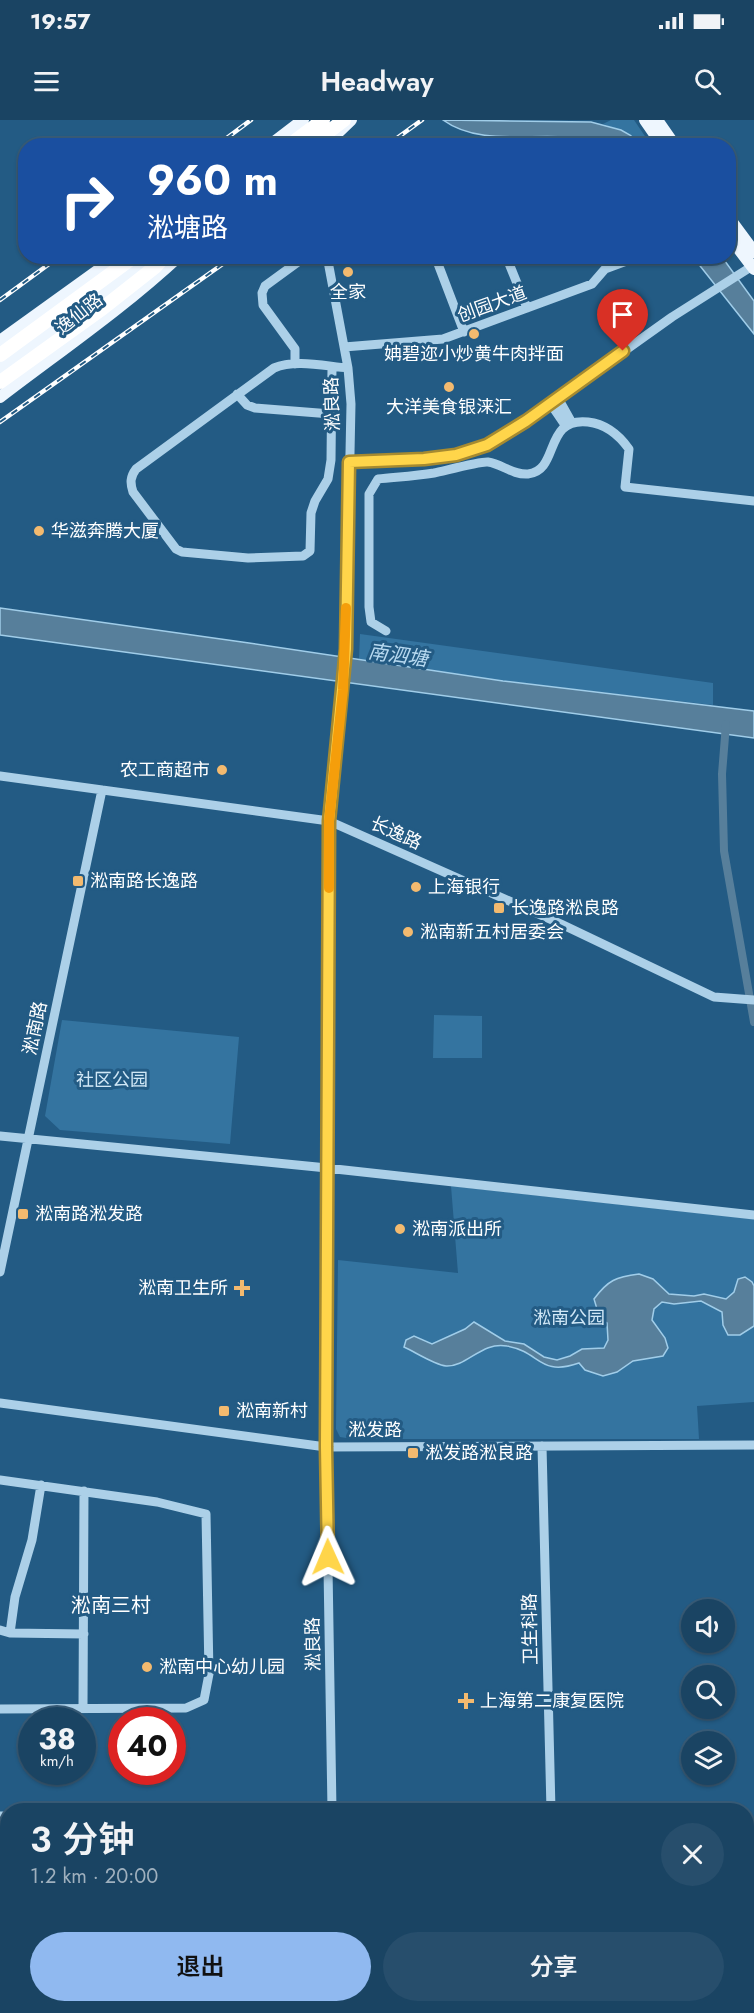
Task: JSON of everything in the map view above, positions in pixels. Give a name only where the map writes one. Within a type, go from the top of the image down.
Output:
[{"type":"highway","points":[[299,138],[323,120]]},
{"type":"highway","points":[[320,138],[345,120]]},
{"type":"highway","points":[[0,355],[124,264]]},
{"type":"highway","points":[[0,371],[146,264]]},
{"type":"highway","points":[[0,382],[103,309],[158,264]]},
{"type":"main road","points":[[279,138],[303,120]]},
{"type":"main road","points":[[332,138],[351,120]]},
{"type":"main road","points":[[645,120],[657,138]]},
{"type":"main road","points":[[657,120],[669,138]]},
{"type":"main road","points":[[736,228],[754,252]]},
{"type":"main road","points":[[736,246],[751,268]]},
{"type":"main road","name":"逸仙路","points":[[0,341],[107,264]]},
{"type":"main road","name":"逸仙路","points":[[0,397],[92,327],[168,264]]},
{"type":"street","points":[[295,264],[265,286],[262,293],[263,305],[295,349],[295,364]]},
{"type":"street","name":"淞良路","points":[[328,264],[348,368],[351,404],[346,649],[329,821],[326,1447],[332,1803]]},
{"type":"street","points":[[438,264],[464,332]]},
{"type":"street","points":[[512,264],[527,308]]},
{"type":"street","name":"创园大道","points":[[344,347],[443,339],[592,284],[605,269],[618,264]]},
{"type":"street","points":[[349,462],[424,459],[456,455],[487,445],[554,401],[672,317],[751,268]]},
{"type":"street","points":[[332,367],[331,460],[328,479],[311,513],[310,551],[307,555],[248,558],[178,551],[133,492],[130,485],[136,469],[280,365],[295,364],[348,368]]},
{"type":"street","points":[[237,394],[247,405],[255,408],[331,414]]},
{"type":"street","points":[[554,401],[569,424]]},
{"type":"street","points":[[386,632],[371,622],[369,607],[369,494],[378,479],[431,473],[487,462],[511,472],[529,474],[541,468],[558,436],[569,424],[578,421],[598,423],[620,437],[628,449],[625,487],[754,501]]},
{"type":"street","name":"长逸路","points":[[0,776],[329,821],[561,924],[714,997],[754,1000]]},
{"type":"street","name":"淞南路","points":[[0,1272],[102,790]]},
{"type":"street","points":[[0,1136],[754,1215]]},
{"type":"street","name":"淞发路","points":[[0,1403],[326,1447],[754,1445]]},
{"type":"street","name":"卫生科路","points":[[542,1446],[551,1803]]},
{"type":"street","points":[[0,1480],[157,1502],[206,1514],[209,1674],[204,1700],[186,1708],[96,1708]]},
{"type":"street","points":[[41,1485],[32,1540],[5,1631],[84,1634]]},
{"type":"street","points":[[83,1707],[84,1491]]},
{"type":"street","points":[[0,1709],[18,1709]]},
{"type":"green space","points":[[611,120],[634,120],[646,138],[634,138],[603,124]]},
{"type":"green space","points":[[360,634],[713,683],[713,705],[503,681],[359,659]]},
{"type":"green space","points":[[434,1015],[482,1016],[482,1058],[433,1058]]},
{"type":"green space","name":"社区公园","points":[[62,1020],[239,1037],[230,1144],[60,1130],[45,1116]]},
{"type":"green space","name":"淞南公园","points":[[451,1186],[754,1219],[754,1402],[697,1406],[699,1439],[353,1439],[340,1437],[336,1429],[338,1260],[458,1273]]},
{"type":"shaded area","points":[[443,120],[591,122],[621,130],[634,138],[502,137],[486,136],[456,128]]},
{"type":"shaded area","points":[[699,264],[727,264],[754,301],[754,334]]},
{"type":"shaded area","points":[[0,608],[503,681],[754,711],[754,738],[0,635]]},
{"type":"shaded area","points":[[639,1274],[653,1279],[669,1294],[694,1296],[704,1294],[726,1299],[734,1292],[738,1279],[745,1277],[754,1286],[754,1326],[740,1335],[728,1335],[723,1325],[722,1312],[701,1301],[674,1304],[662,1302],[654,1309],[652,1320],[665,1338],[668,1348],[663,1356],[633,1361],[617,1372],[603,1376],[585,1370],[579,1363],[566,1367],[548,1365],[527,1353],[507,1346],[490,1347],[461,1363],[446,1366],[404,1347],[406,1340],[414,1336],[432,1344],[465,1329],[474,1322],[505,1341],[524,1344],[544,1357],[557,1360],[582,1349],[604,1348],[608,1340],[607,1323],[600,1319],[594,1299],[613,1280]]},
{"type":"waterway","points":[[726,724],[722,774],[724,851],[754,1022]]},
{"type":"railway","points":[[227,138],[251,120]]},
{"type":"railway","points":[[397,138],[422,120]]},
{"type":"railway","points":[[0,300],[49,264]]},
{"type":"railway","points":[[0,422],[223,264]]},
{"type":"slow traffic","points":[[329,888],[329,821],[343,690],[346,608]]},
{"type":"place","name":"全家","points":[[348,272]]},
{"type":"place","name":"姌碧迩小炒黄牛肉拌面","points":[[474,334]]},
{"type":"place","name":"大洋美食银涞汇","points":[[449,387]]},
{"type":"place","name":"华滋奔腾大厦","points":[[39,531]]},
{"type":"place","name":"农工商超市","points":[[222,770]]},
{"type":"place","name":"淞南路长逸路","points":[[78,881]]},
{"type":"place","name":"上海银行","points":[[416,887]]},
{"type":"place","name":"长逸路淞良路","points":[[499,908]]},
{"type":"place","name":"淞南新五村居委会","points":[[408,932]]},
{"type":"place","name":"淞南路淞发路","points":[[23,1214]]},
{"type":"place","name":"淞南派出所","points":[[400,1229]]},
{"type":"place","name":"淞南卫生所","points":[[242,1288]]},
{"type":"place","name":"淞南新村","points":[[224,1411]]},
{"type":"place","name":"淞发路淞良路","points":[[413,1453]]},
{"type":"place","name":"淞南中心幼儿园","points":[[147,1667]]},
{"type":"place","name":"上海第二康复医院","points":[[466,1701]]},
{"type":"district","name":"淞南三村","points":[[111,1605]]},
{"type":"route","points":[[328,1557],[326,1447],[329,821],[346,649],[349,462],[424,459],[456,455],[487,445],[526,421],[623,351]]},
{"type":"water label","name":"南泗塘","points":[[398,655]]}]
